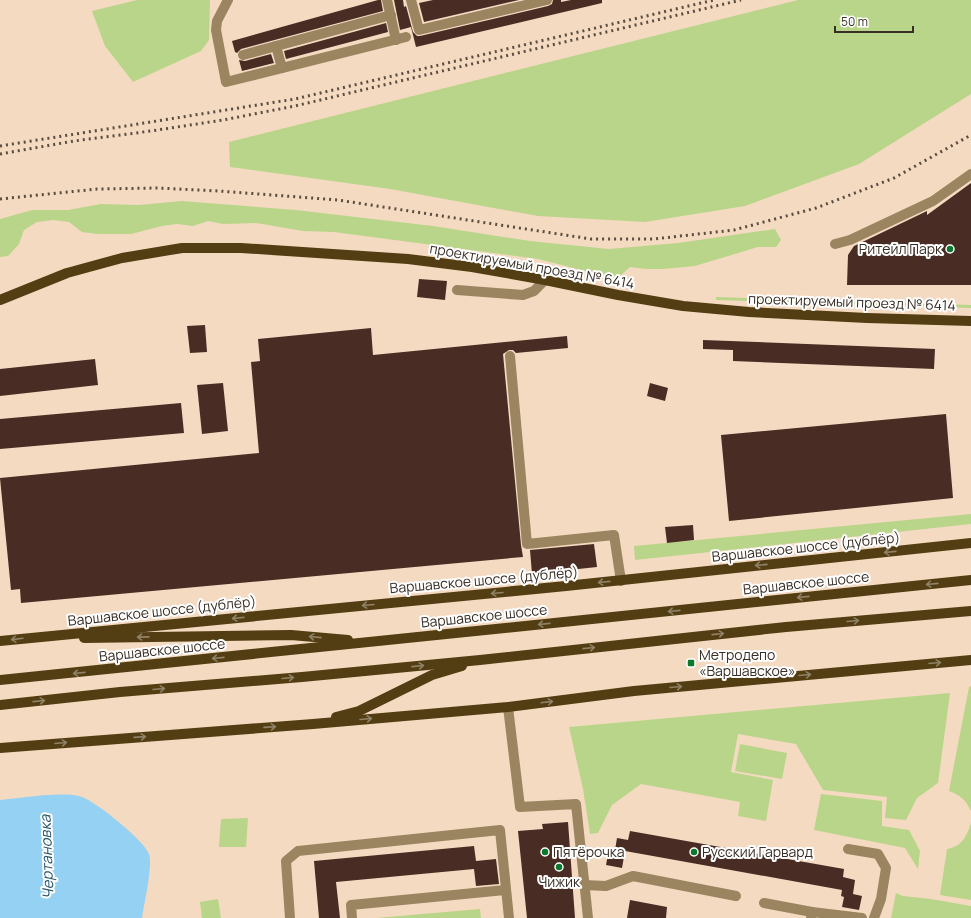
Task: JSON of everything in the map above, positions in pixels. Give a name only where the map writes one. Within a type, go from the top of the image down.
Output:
[{"type":"main road","name":"проектируемый проезд № 6414","points":[[0,300],[67,273],[122,258],[182,248],[241,248],[408,259],[472,267],[545,280],[625,297],[683,306],[741,312],[971,321]]},
{"type":"main road","name":"Варшавское шоссе (дублёр)","points":[[0,641],[621,581],[971,543]]},
{"type":"main road","name":"Варшавское шоссе","points":[[0,680],[971,580]]},
{"type":"main road","points":[[0,705],[120,692],[480,660],[786,627],[968,612]]},
{"type":"main road","points":[[33,638],[291,634],[368,642]]},
{"type":"main road","points":[[313,724],[359,711],[432,675],[480,660]]},
{"type":"main road","points":[[3,748],[508,707],[642,690],[971,660]]},
{"type":"street","points":[[228,0],[217,21],[216,30],[226,82],[401,38],[391,15],[387,0]]},
{"type":"street","points":[[414,1],[419,30],[548,0]]},
{"type":"street","points":[[243,55],[391,15]]},
{"type":"street","points":[[276,46],[282,68]]},
{"type":"street","points":[[835,244],[850,240],[933,201],[971,174]]},
{"type":"street","points":[[457,290],[523,295],[534,291],[545,280]]},
{"type":"street","points":[[510,356],[527,544],[614,535],[621,581]]},
{"type":"street","points":[[508,707],[520,807],[576,804],[588,918]]},
{"type":"street","points":[[290,918],[286,861],[298,851],[500,830],[509,918]]},
{"type":"street","points":[[848,849],[878,854],[886,868],[881,899],[874,918]]},
{"type":"street","points":[[584,885],[606,886],[633,876],[736,896]]},
{"type":"street","points":[[352,918],[351,905],[505,890]]},
{"type":"street","points":[[764,903],[812,915],[862,918]]},
{"type":"green space","points":[[137,0],[210,0],[209,40],[201,51],[133,82],[105,46],[92,11]]},
{"type":"green space","points":[[798,0],[971,0],[971,94],[859,164],[745,206],[645,222],[538,216],[390,189],[230,167],[229,142]]},
{"type":"green space","points":[[181,201],[296,210],[433,226],[530,241],[609,249],[678,243],[775,229],[781,240],[776,247],[758,247],[695,266],[663,269],[630,267],[619,277],[589,272],[538,259],[334,232],[303,231],[256,223],[223,224],[208,221],[193,226],[177,224],[162,226],[131,234],[98,234],[82,232],[69,222],[53,220],[37,222],[24,230],[19,244],[8,256],[0,257],[0,219],[32,210],[68,210],[101,204],[139,205]]},
{"type":"green space","points":[[716,297],[971,305],[971,308],[716,300]]},
{"type":"green space","points":[[971,514],[971,524],[635,560],[634,546]]},
{"type":"green space","points":[[971,686],[971,811],[962,798],[949,791],[969,687]]},
{"type":"green space","points":[[950,693],[938,783],[917,798],[906,820],[885,818],[887,797],[823,790],[796,744],[738,734],[731,772],[773,780],[766,821],[738,816],[740,802],[641,784],[612,805],[598,833],[590,834],[583,789],[569,727]]},
{"type":"green space","points":[[740,744],[787,753],[782,779],[735,771]]},
{"type":"green space","points":[[821,794],[882,801],[882,826],[909,830],[920,851],[918,869],[905,848],[814,830]]},
{"type":"green space","points":[[248,818],[246,847],[219,847],[221,819]]},
{"type":"green space","points":[[971,823],[971,900],[940,895],[947,849],[956,846],[963,840]]},
{"type":"green space","points":[[896,893],[903,896],[971,906],[971,918],[891,918]]},
{"type":"green space","points":[[218,899],[221,918],[202,918],[200,902]]},
{"type":"green space","points":[[480,909],[481,918],[376,918]]},
{"type":"water","name":"Чертановка","points":[[45,795],[73,795],[88,800],[119,822],[146,848],[149,854],[150,867],[142,918],[0,918],[0,800]]},
{"type":"building","points":[[381,0],[383,11],[241,49],[237,53],[235,52],[232,41]]},
{"type":"building","points":[[394,0],[403,0],[413,32],[417,36],[548,6],[552,4],[553,0],[561,0],[561,2],[571,0],[602,0],[602,3],[416,47],[411,27],[400,30]]},
{"type":"building","points":[[433,0],[519,0],[424,22],[419,3]]},
{"type":"building","points":[[386,23],[388,32],[286,59],[284,51]]},
{"type":"building","points":[[271,54],[274,63],[242,71],[239,60],[245,61]]},
{"type":"building","points":[[971,183],[971,285],[847,285],[848,255],[854,246],[927,211],[927,215]]},
{"type":"building","points":[[419,279],[447,281],[445,300],[417,297]]},
{"type":"building","points":[[205,325],[207,352],[190,353],[187,326]]},
{"type":"building","points":[[371,328],[373,355],[567,336],[568,348],[516,353],[513,350],[509,350],[503,354],[523,557],[21,603],[20,589],[11,590],[0,478],[259,453],[251,362],[260,361],[258,339]]},
{"type":"building","points":[[703,340],[935,349],[934,369],[733,361],[733,350],[703,349]]},
{"type":"building","points":[[95,359],[98,385],[0,396],[0,369]]},
{"type":"building","points":[[223,383],[228,431],[202,434],[197,385]]},
{"type":"building","points":[[650,383],[668,388],[665,401],[647,396]]},
{"type":"building","points":[[181,403],[184,433],[0,449],[0,419]]},
{"type":"building","points":[[946,414],[953,498],[729,521],[721,435]]},
{"type":"building","points":[[693,525],[694,540],[667,543],[665,527]]},
{"type":"building","points":[[594,544],[597,567],[532,574],[530,550]]},
{"type":"building","name":"Пятёрочка","points":[[568,822],[575,918],[527,918],[518,831],[543,829],[542,824]]},
{"type":"building","points":[[630,831],[844,869],[843,877],[855,880],[853,894],[862,896],[859,910],[842,907],[844,897],[841,896],[842,890],[625,851],[622,868],[606,865],[609,849],[615,850],[617,838],[628,840]]},
{"type":"building","points":[[474,846],[476,861],[496,859],[499,884],[476,886],[474,869],[336,882],[340,918],[319,918],[314,861]]},
{"type":"building","points":[[630,900],[667,907],[666,918],[627,918]]},
{"type":"railway","points":[[0,146],[295,99],[714,0]]},
{"type":"railway","points":[[0,154],[74,141],[223,120],[295,106],[741,0]]},
{"type":"railway","points":[[0,199],[97,189],[157,188],[219,191],[338,200],[591,239],[654,239],[734,230],[816,208],[894,178],[971,135]]},
{"type":"place","name":"Ритейл Парк","points":[[950,249]]},
{"type":"place","name":"Метродепо «Варшавское»","points":[[691,663]]},
{"type":"place","name":"Пятёрочка","points":[[545,852]]},
{"type":"place","name":"Русский Гарвард","points":[[694,852]]},
{"type":"place","name":"Чижик","points":[[559,867]]}]
